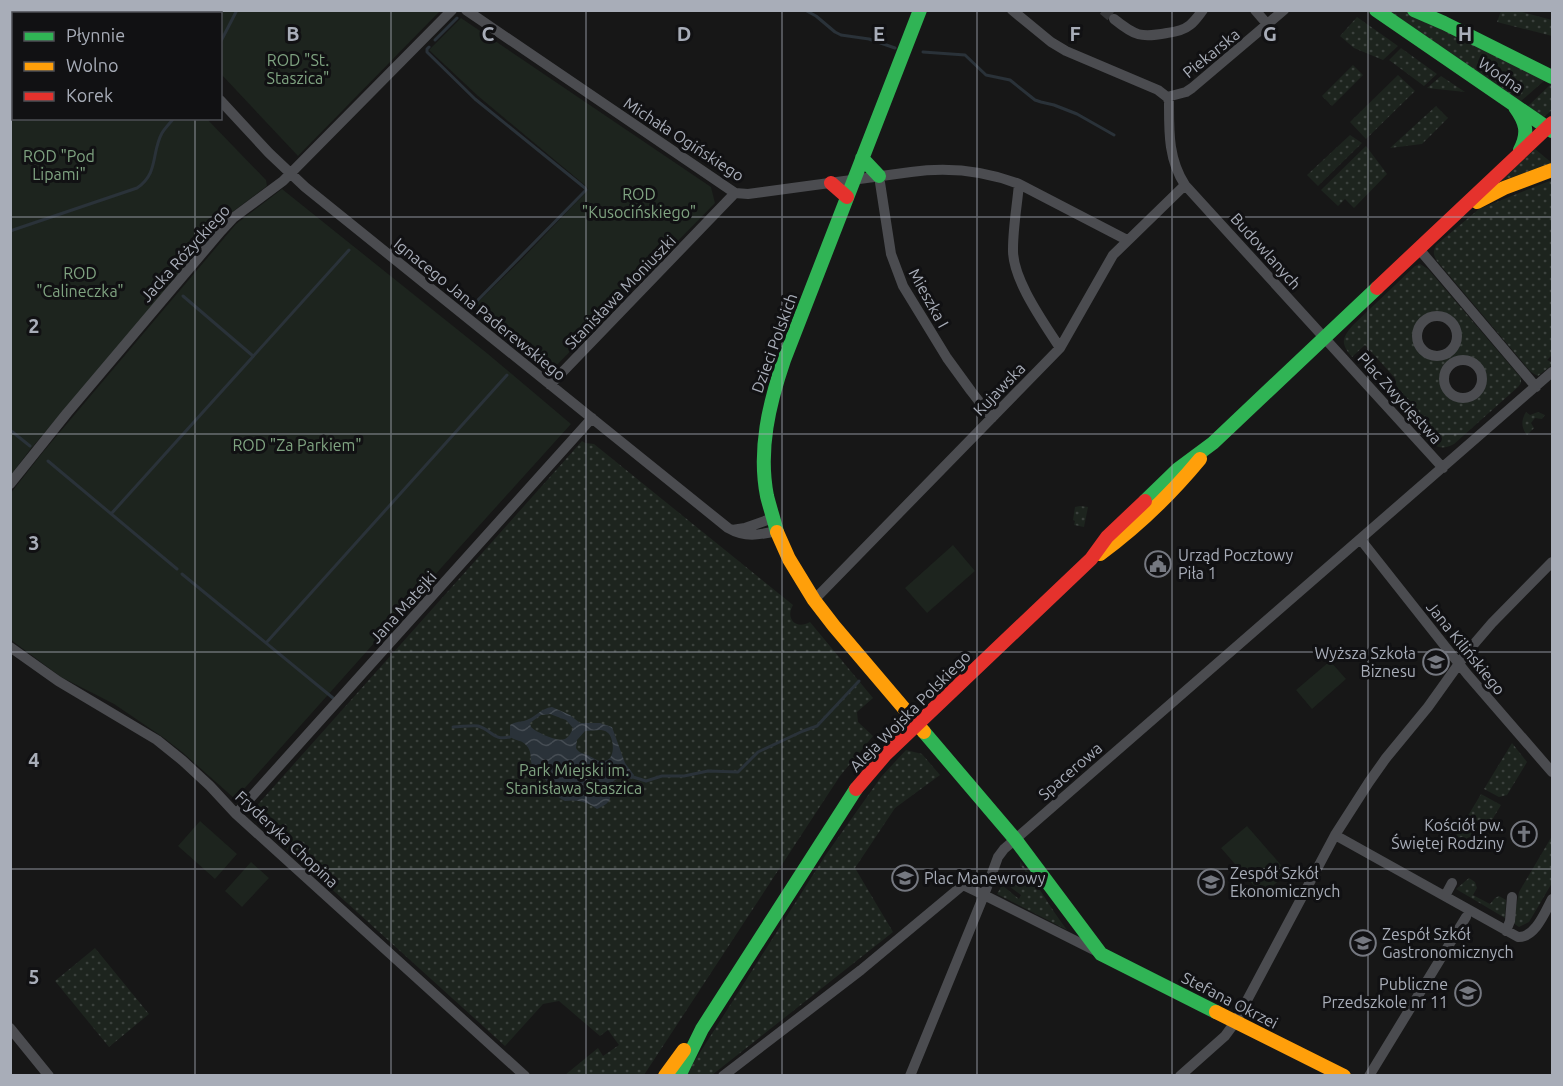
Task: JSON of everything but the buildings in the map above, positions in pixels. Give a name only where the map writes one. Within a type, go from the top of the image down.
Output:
[{"type":"street","name":"Jacka Różyckiego","points":[[10,484],[233,218],[283,181],[452,10]]},
{"type":"street","name":"Michała Ogińskiego","points":[[466,10],[735,193],[748,194],[928,170],[950,170],[1004,178],[1128,240]]},
{"type":"street","name":"Dzieci Polskich","points":[[920,10],[784,360],[770,402],[765,432],[766,486],[775,525],[789,559],[814,600],[1015,839]]},
{"type":"street","points":[[1012,10],[1051,42],[1066,51],[1158,90],[1167,97],[1171,153],[1185,185]]},
{"type":"street","points":[[1114,19],[1130,31],[1142,36],[1150,36],[1174,32],[1189,26],[1203,10]]},
{"type":"street","points":[[1255,10],[1268,24]]},
{"type":"street","name":"Piekarska","points":[[1167,97],[1192,88],[1284,10]]},
{"type":"street","points":[[1371,10],[1382,15]]},
{"type":"street","name":"Wodna","points":[[1414,10],[1552,77]]},
{"type":"street","name":"Wodna","points":[[1382,15],[1551,127]]},
{"type":"street","points":[[1527,64],[1552,72]]},
{"type":"street","points":[[1508,100],[1523,118],[1527,130],[1524,142],[1515,158]]},
{"type":"street","name":"Ignacego Jana Paderewskiego","points":[[222,102],[289,173],[732,530],[749,536],[775,525]]},
{"type":"street","points":[[1536,387],[1419,249],[1551,127]]},
{"type":"street","points":[[862,158],[879,176]]},
{"type":"street","points":[[1456,215],[1504,188],[1552,170]]},
{"type":"street","name":"Mieszka I","points":[[879,176],[891,254],[903,286],[947,358],[992,418]]},
{"type":"street","points":[[831,183],[847,197]]},
{"type":"street","points":[[1019,184],[1012,250],[1014,262],[1022,285],[1060,348]]},
{"type":"street","name":"Kujawska","points":[[814,600],[1060,348],[1113,255],[1185,185]]},
{"type":"street","name":"Budowlanych","points":[[1185,185],[1325,338]]},
{"type":"street","name":"Stanisława Moniuszki","points":[[550,385],[735,193]]},
{"type":"street","name":"Aleja Wojska Polskiego","points":[[679,1076],[702,1029],[824,837],[856,789],[885,755],[1091,559],[1115,543],[1156,506],[1186,477],[1213,443],[1419,249]]},
{"type":"street","name":"Plac Zwycięstwa","points":[[1325,338],[1443,468],[1552,372]]},
{"type":"street","name":"Jana Matejki","points":[[236,814],[592,418]]},
{"type":"street","name":"Spacerowa","points":[[910,1076],[998,857],[1004,849],[1443,468]]},
{"type":"street","name":"Jana Kilińskiego","points":[[1361,540],[1459,664],[1552,772]]},
{"type":"street","points":[[1180,1076],[1225,1036],[1236,1022],[1335,835],[1378,769],[1428,708],[1477,640],[1502,611],[1552,562]]},
{"type":"street","name":"Fryderyka Chopina","points":[[10,647],[58,681],[157,740],[183,761],[236,814],[525,1076]]},
{"type":"street","points":[[1335,835],[1518,938],[1527,936],[1534,928],[1552,899]]},
{"type":"street","name":"Stefana Okrzei","points":[[1015,839],[1101,954]]},
{"type":"street","points":[[1445,896],[1452,883]]},
{"type":"street","points":[[723,1076],[877,957],[963,885],[984,895]]},
{"type":"street","name":"Stefana Okrzei","points":[[984,895],[1344,1076]]},
{"type":"street","points":[[1506,931],[1510,921],[1512,897]]},
{"type":"street","points":[[1370,1076],[1466,917]]},
{"type":"street","points":[[10,1028],[49,1076]]},
{"type":"street","name":"Aleja Wojska Polskiego","points":[[664,1076],[702,1029]]},
{"type":"green space","name":"ROD \"Calineczka\"","points":[[11,11],[109,11],[12,12],[12,120],[208,120],[266,180],[267,186],[231,213],[11,475]]},
{"type":"green space","name":"ROD \"St. Staszica\"","points":[[440,11],[298,156],[222,75],[222,12],[163,12]]},
{"type":"green space","points":[[1389,11],[1407,11],[1545,80],[1521,101],[1518,100]]},
{"type":"green space","points":[[1501,11],[1518,11],[1552,20],[1552,36],[1497,22]]},
{"type":"green space","points":[[1357,17],[1398,46],[1383,60],[1354,48],[1340,36]]},
{"type":"green space","name":"ROD \"Kusocińskiego\"","points":[[461,18],[711,187],[715,203],[554,368],[546,367],[472,308],[588,190],[478,96],[429,50]]},
{"type":"green space","points":[[1401,48],[1437,74],[1424,86],[1389,60]]},
{"type":"green space","points":[[1353,65],[1363,75],[1332,106],[1322,96]]},
{"type":"green space","points":[[1398,75],[1415,91],[1366,139],[1350,122]]},
{"type":"green space","points":[[1441,76],[1465,92],[1427,88]]},
{"type":"green space","points":[[1552,83],[1552,110],[1542,117],[1527,107]]},
{"type":"green space","points":[[1436,106],[1448,118],[1422,144],[1390,148]]},
{"type":"green space","points":[[1350,135],[1362,143],[1318,186],[1307,175]]},
{"type":"green space","points":[[1366,146],[1387,174],[1354,208],[1345,199],[1338,206],[1321,190]]},
{"type":"green space","points":[[1535,149],[1552,163],[1499,182]]},
{"type":"green space","points":[[1552,180],[1552,355],[1547,360],[1552,362],[1552,365],[1538,376],[1530,371],[1437,261],[1434,252],[1436,245],[1479,209]]},
{"type":"green space","name":"ROD \"Za Parkiem\"","points":[[282,189],[488,354],[571,424],[235,799],[164,738],[114,704],[61,677],[11,640],[10,494],[236,224]]},
{"type":"green space","points":[[1420,264],[1428,269],[1521,378],[1518,387],[1454,444],[1447,447],[1430,443],[1421,434],[1413,424],[1421,416],[1397,388],[1395,378],[1365,345],[1352,357],[1344,344],[1345,337],[1353,325],[1415,266]],"holes":[[[1440,316],[1451,322],[1456,329],[1457,338],[1454,346],[1447,352],[1439,356],[1431,355],[1422,349],[1417,333],[1424,321]],[[1465,360],[1478,369],[1482,378],[1481,383],[1475,393],[1466,398],[1457,398],[1450,393],[1444,377],[1446,368],[1453,362]]]},
{"type":"green space","points":[[1526,412],[1530,415],[1538,412],[1545,415],[1542,419],[1535,418],[1531,423],[1534,428],[1527,435],[1522,424]]},
{"type":"green space","name":"Park Miejski im. Stanisława Staszica","points":[[582,441],[594,444],[793,605],[790,615],[793,622],[800,625],[810,622],[873,698],[857,712],[858,722],[873,736],[840,776],[644,1075],[565,1075],[598,1048],[603,1056],[619,1045],[608,1030],[600,1036],[559,1001],[543,1004],[505,1046],[252,817],[252,811]]},
{"type":"green space","points":[[1075,507],[1088,507],[1084,527],[1074,525],[1073,520]]},
{"type":"green space","points":[[953,545],[975,571],[927,613],[905,588]]},
{"type":"green space","points":[[1330,661],[1346,679],[1312,709],[1296,690]]},
{"type":"green space","points":[[1512,743],[1527,762],[1507,795],[1499,797],[1484,789]]},
{"type":"green space","points":[[906,750],[922,754],[940,775],[895,808],[855,868],[893,932],[712,1075],[685,1076],[825,856],[881,777]]},
{"type":"green space","points":[[1481,794],[1501,805],[1474,850],[1454,839]]},
{"type":"green space","points":[[200,821],[237,854],[215,879],[178,846]]},
{"type":"green space","points":[[1247,826],[1288,873],[1262,895],[1221,848]]},
{"type":"green space","points":[[1552,836],[1552,883],[1529,922],[1519,927],[1513,923],[1519,892]]},
{"type":"green space","points":[[1020,861],[1067,930],[997,894],[1002,885],[1019,899],[1021,895],[1006,884],[1027,875],[1020,866]]},
{"type":"green space","points":[[251,862],[269,878],[242,907],[225,891]]},
{"type":"green space","points":[[1469,878],[1475,882],[1477,888],[1473,895],[1490,904],[1499,896],[1506,900],[1505,918],[1456,889]]},
{"type":"green space","points":[[95,948],[149,1014],[109,1047],[55,981]]},
{"type":"water","points":[[552,707],[570,715],[580,723],[600,723],[612,727],[625,763],[634,775],[632,779],[614,780],[610,788],[609,801],[602,807],[597,809],[582,802],[565,801],[560,798],[534,769],[526,745],[510,737],[510,725],[528,720]],"holes":[[[550,714],[566,720],[573,728],[568,737],[561,740],[553,738],[531,727],[530,723],[541,715]],[[599,730],[608,733],[613,744],[611,756],[602,761],[581,753],[576,748],[577,740],[585,731]]]},
{"type":"waterway","points":[[222,39],[237,10]]},
{"type":"waterway","points":[[805,10],[841,35],[869,39],[895,48]]},
{"type":"waterway","points":[[435,40],[457,18]]},
{"type":"waterway","points":[[429,47],[427,52],[475,99],[586,190],[472,306]]},
{"type":"waterway","points":[[923,52],[965,55],[986,75],[1010,80],[1035,100],[1077,114],[1114,135]]},
{"type":"waterway","points":[[10,231],[137,188],[149,176],[159,140],[172,120]]},
{"type":"waterway","points":[[111,514],[349,250]]},
{"type":"waterway","points":[[183,296],[253,356]]},
{"type":"waterway","points":[[266,643],[507,375]]},
{"type":"waterway","points":[[10,430],[30,446]]},
{"type":"waterway","points":[[48,461],[177,569]]},
{"type":"waterway","points":[[182,574],[333,698]]},
{"type":"waterway","points":[[633,777],[646,781],[662,776],[684,776],[708,771],[738,772],[758,752],[817,726],[859,681]]},
{"type":"waterway","points":[[453,727],[478,726],[500,738],[510,737]]},
{"type":"tunnel","points":[[1103,10],[1114,19]]},
{"type":"traffic: fast","points":[[777,532],[767,496],[764,462],[766,427],[774,393],[784,360],[920,10]]},
{"type":"traffic: fast","points":[[1376,10],[1552,131]]},
{"type":"traffic: fast","points":[[1414,10],[1552,77]]},
{"type":"traffic: fast","points":[[1515,107],[1525,128],[1525,138],[1520,150]]},
{"type":"traffic: fast","points":[[862,158],[879,176]]},
{"type":"traffic: fast","points":[[1145,501],[1178,469],[1213,443],[1377,288]]},
{"type":"traffic: fast","points":[[924,732],[1015,839],[1101,954],[1216,1012]]},
{"type":"traffic: fast","points":[[679,1076],[702,1029],[856,789]]},
{"type":"traffic: slow","points":[[1477,202],[1504,188],[1552,170]]},
{"type":"traffic: slow","points":[[1100,554],[1153,509],[1200,459]]},
{"type":"traffic: slow","points":[[777,532],[789,559],[814,600],[924,732]]},
{"type":"traffic: slow","points":[[1216,1012],[1344,1076]]},
{"type":"traffic: slow","points":[[665,1076],[684,1050]]},
{"type":"traffic: jam","points":[[1377,288],[1552,123]]},
{"type":"traffic: jam","points":[[831,183],[847,197]]},
{"type":"traffic: jam","points":[[856,789],[885,755],[1091,559],[1107,537],[1145,501]]},
{"type":"place","name":"Urząd Pocztowy Piła 1","points":[[1158,564]]},
{"type":"place","name":"Wyższa Szkoła Biznesu","points":[[1436,662]]},
{"type":"place","name":"Kościół pw. Świętej Rodziny","points":[[1524,834]]},
{"type":"place","name":"Plac Manewrowy","points":[[905,878]]},
{"type":"place","name":"Zespół Szkół Ekonomicznych","points":[[1211,882]]},
{"type":"place","name":"Zespół Szkół Gastronomicznych","points":[[1363,943]]},
{"type":"place","name":"Publiczne Przedszkole nr 11","points":[[1468,993]]},
{"type":"park label","name":"ROD \"Pod Lipami\"","points":[[59,165]]}]
